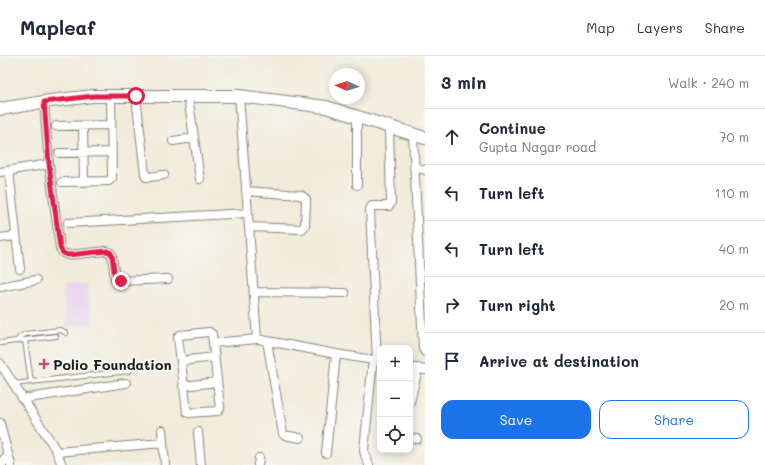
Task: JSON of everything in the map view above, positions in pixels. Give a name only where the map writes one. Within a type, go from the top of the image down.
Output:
[{"type":"street","points":[[0,109],[93,96],[239,96],[326,107],[425,138]]},
{"type":"street","points":[[62,182],[111,180],[110,96]]},
{"type":"street","points":[[136,96],[146,177],[164,175]]},
{"type":"street","points":[[188,96],[200,179]]},
{"type":"street","points":[[239,96],[257,339]]},
{"type":"street","points":[[44,102],[49,164],[60,248],[63,253],[68,255],[107,251],[111,253],[115,279],[118,281],[168,279]]},
{"type":"street","points":[[357,117],[357,185]]},
{"type":"street","points":[[56,126],[111,125]]},
{"type":"street","points":[[83,126],[84,182]]},
{"type":"street","points":[[369,465],[364,450],[377,361],[370,209],[372,206],[389,206],[391,203],[389,126]]},
{"type":"street","points":[[412,134],[422,260],[425,352]]},
{"type":"street","points":[[173,141],[194,138]]},
{"type":"street","points":[[59,153],[111,152]]},
{"type":"street","points":[[0,172],[49,164]]},
{"type":"street","points":[[414,167],[425,170]]},
{"type":"street","points":[[9,170],[20,269]]},
{"type":"street","points":[[246,191],[301,195],[306,198],[305,225],[302,229],[249,227]]},
{"type":"street","points":[[68,223],[248,214]]},
{"type":"street","points":[[0,238],[16,236]]},
{"type":"street","points":[[0,287],[36,280]]},
{"type":"street","points":[[254,292],[345,293]]},
{"type":"street","points":[[211,332],[213,343],[220,406],[218,411],[190,414],[187,412],[178,337],[180,335],[211,332]]},
{"type":"street","points":[[213,343],[257,339],[377,361]]},
{"type":"street","points":[[267,341],[283,434],[300,438]]},
{"type":"street","points":[[326,453],[336,354]]},
{"type":"street","points":[[181,361],[214,357]]},
{"type":"street","points":[[0,364],[57,452],[62,465]]},
{"type":"street","points":[[413,389],[418,368]]},
{"type":"street","points":[[184,386],[217,382]]},
{"type":"street","points":[[22,399],[126,383]]},
{"type":"street","points":[[0,423],[1,432],[10,461]]},
{"type":"street","points":[[162,430],[164,465]]},
{"type":"street","points":[[198,432],[201,465]]},
{"type":"street","points":[[57,452],[163,443]]},
{"type":"street","points":[[2,465],[4,459],[10,461]]},
{"type":"lane","points":[[17,341],[25,334],[61,330],[66,333]]},
{"type":"lane","points":[[0,343],[56,336]]},
{"type":"lane","points":[[25,340],[31,382]]},
{"type":"lane","points":[[13,384],[129,371]]},
{"type":"shaded area","points":[[87,284],[94,325],[66,327],[62,287]]},
{"type":"place","name":"Polio Foundation","points":[[44,364]]},
{"type":"route","points":[[121,281],[115,279],[111,253],[107,251],[68,255],[63,253],[60,248],[49,164],[44,102],[93,96],[136,96]]}]
